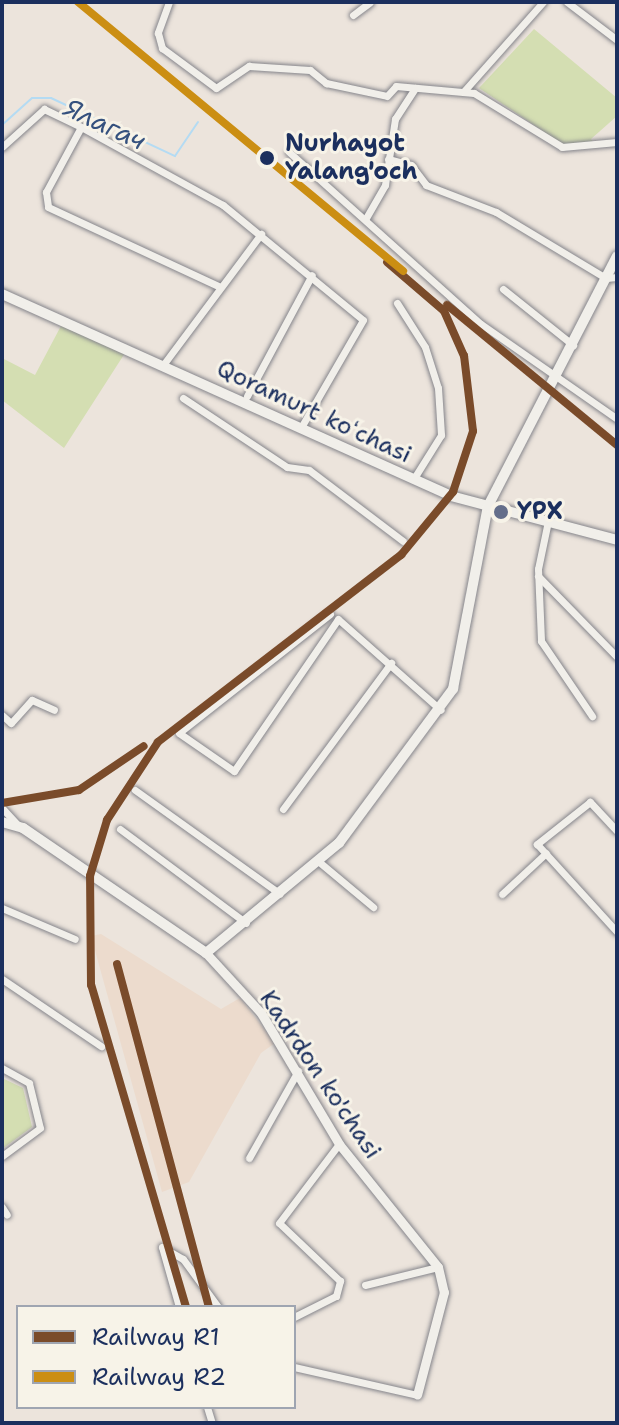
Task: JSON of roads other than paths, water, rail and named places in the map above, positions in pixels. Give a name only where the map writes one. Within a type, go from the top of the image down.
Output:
[{"type":"main road","points":[[2,821],[18,825],[206,953],[318,861],[366,813],[441,710],[457,675],[487,508],[611,277],[617,256]]},
{"type":"main road","name":"Qoramurt koʻchasi","points":[[2,293],[487,508],[617,538]]},
{"type":"main road","name":"Qoramurt koʻchasi","points":[[163,364],[247,396],[487,508]]},
{"type":"street","points":[[169,2],[158,33],[162,48],[216,88],[245,67],[266,65],[310,70],[326,83],[387,96],[396,86],[464,91],[559,146],[617,142]]},
{"type":"street","points":[[353,15],[370,2]]},
{"type":"street","points":[[464,91],[543,2]]},
{"type":"street","points":[[567,2],[617,40]]},
{"type":"street","points":[[366,218],[382,194],[395,119],[415,88]]},
{"type":"street","points":[[2,147],[44,109],[81,127],[261,234],[363,320],[303,424]]},
{"type":"street","points":[[81,127],[46,192],[48,207],[220,287]]},
{"type":"street","points":[[289,152],[481,324],[559,372],[617,419]]},
{"type":"street","points":[[388,159],[411,165],[426,185],[496,212],[611,277]]},
{"type":"street","points":[[163,364],[261,234]]},
{"type":"street","points":[[247,396],[312,275]]},
{"type":"street","points":[[503,289],[573,345]]},
{"type":"street","points":[[397,303],[425,347],[438,388],[441,435],[416,475]]},
{"type":"street","points":[[183,398],[287,467],[309,470],[403,541]]},
{"type":"street","points":[[548,523],[538,575],[541,641],[592,716]]},
{"type":"street","points":[[538,575],[617,657]]},
{"type":"street","points":[[334,617],[391,663],[441,710]]},
{"type":"street","points":[[334,617],[234,771],[179,733],[334,617]]},
{"type":"street","points":[[283,809],[391,663]]},
{"type":"street","points":[[2,715],[11,723],[32,700],[54,710]]},
{"type":"street","points":[[135,790],[280,894]]},
{"type":"street","points":[[617,831],[590,802],[581,804],[537,844],[617,932]]},
{"type":"street","points":[[2,808],[18,825]]},
{"type":"street","points":[[120,829],[246,923]]},
{"type":"street","points":[[502,894],[546,853]]},
{"type":"street","points":[[318,861],[373,907]]},
{"type":"street","points":[[2,908],[75,939]]},
{"type":"street","name":"Kadrdon ko'chasi","points":[[206,953],[261,1013],[339,1144],[438,1267]]},
{"type":"street","points":[[2,979],[101,1046]]},
{"type":"street","points":[[2,1068],[29,1083],[40,1128],[2,1156]]},
{"type":"street","points":[[249,1158],[298,1071]]},
{"type":"street","points":[[296,1316],[336,1296],[340,1281],[279,1223],[339,1144]]},
{"type":"street","points":[[2,1207],[7,1215]]},
{"type":"street","points":[[178,1305],[162,1247],[183,1259],[217,1305]]},
{"type":"street","points":[[296,1367],[417,1395],[444,1292],[438,1267],[365,1285]]},
{"type":"waterway","name":"Ялагач","points":[[2,125],[32,98],[51,98],[175,156],[198,122]]},
{"type":"rail line","name":"R2","points":[[78,2],[403,271]]},
{"type":"rail line","name":"R1","points":[[185,1305],[91,985],[90,876],[107,820],[158,742],[401,555],[453,492],[473,431],[464,356],[444,311],[387,262]]},
{"type":"rail line","name":"R1","points":[[447,305],[617,445]]},
{"type":"rail line","name":"R1","points":[[2,803],[79,790],[144,746]]},
{"type":"rail line","name":"R1","points":[[117,964],[208,1305]]},
{"type":"place","name":"Nurhayot Yalang'och","points":[[267,158]]},
{"type":"place","name":"YPX","points":[[501,512]]}]
